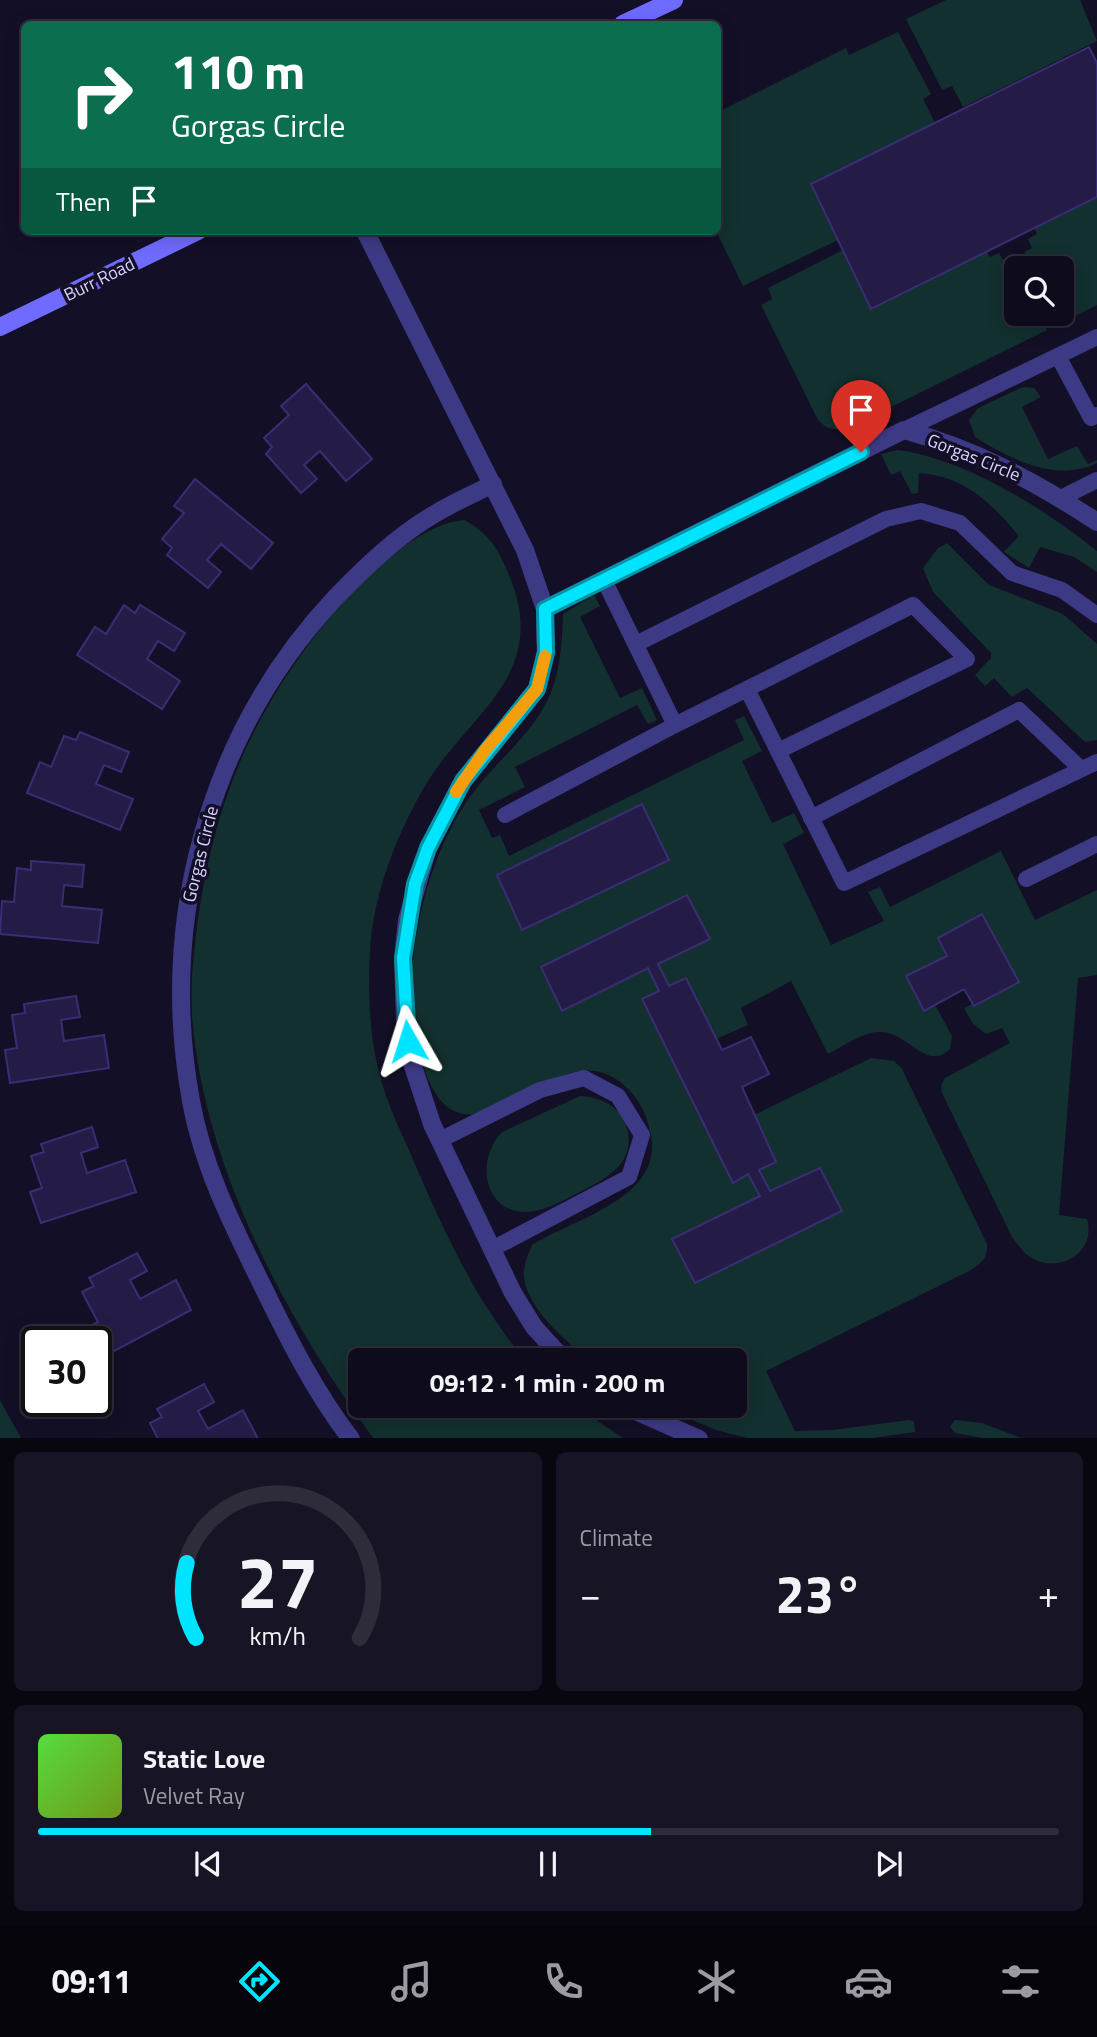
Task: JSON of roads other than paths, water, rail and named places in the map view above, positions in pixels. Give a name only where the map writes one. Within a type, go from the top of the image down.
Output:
[{"type":"street","points":[[630,21],[674,0]]},
{"type":"street","name":"Burr Road","points":[[0,327],[190,235]]},
{"type":"street","points":[[367,235],[526,550],[545,609],[546,652],[537,689],[485,750],[444,813],[419,872],[407,920],[403,958],[405,1022],[422,1097],[492,1249],[534,1327],[553,1348]]},
{"type":"street","name":"Gorgas Circle","points":[[545,609],[904,430],[940,440],[996,462],[1061,498],[1097,522]]},
{"type":"street","name":"Gorgas Circle","points":[[351,1438],[303,1368],[225,1209],[206,1161],[191,1102],[180,1013],[181,951],[188,891],[202,831],[222,774],[247,720],[285,660],[314,622],[383,553],[432,516],[493,484]]},
{"type":"street","points":[[652,1418],[699,1438]]},
{"type":"lane","points":[[904,430],[1097,337]]},
{"type":"lane","points":[[1058,356],[1091,418],[1097,415]]},
{"type":"lane","points":[[1061,498],[1097,480]]},
{"type":"lane","points":[[636,644],[886,519],[921,510],[960,523],[1012,573],[1062,590],[1097,615]]},
{"type":"lane","points":[[604,580],[675,725]]},
{"type":"lane","points":[[505,815],[675,725],[913,605],[967,659],[778,751]]},
{"type":"lane","points":[[747,689],[844,883],[1097,762]]},
{"type":"lane","points":[[811,818],[1019,710],[1081,769]]},
{"type":"lane","points":[[1026,879],[1097,844]]},
{"type":"lane","points":[[440,1140],[540,1090],[584,1078],[618,1096],[642,1135],[629,1177],[492,1249]]}]
